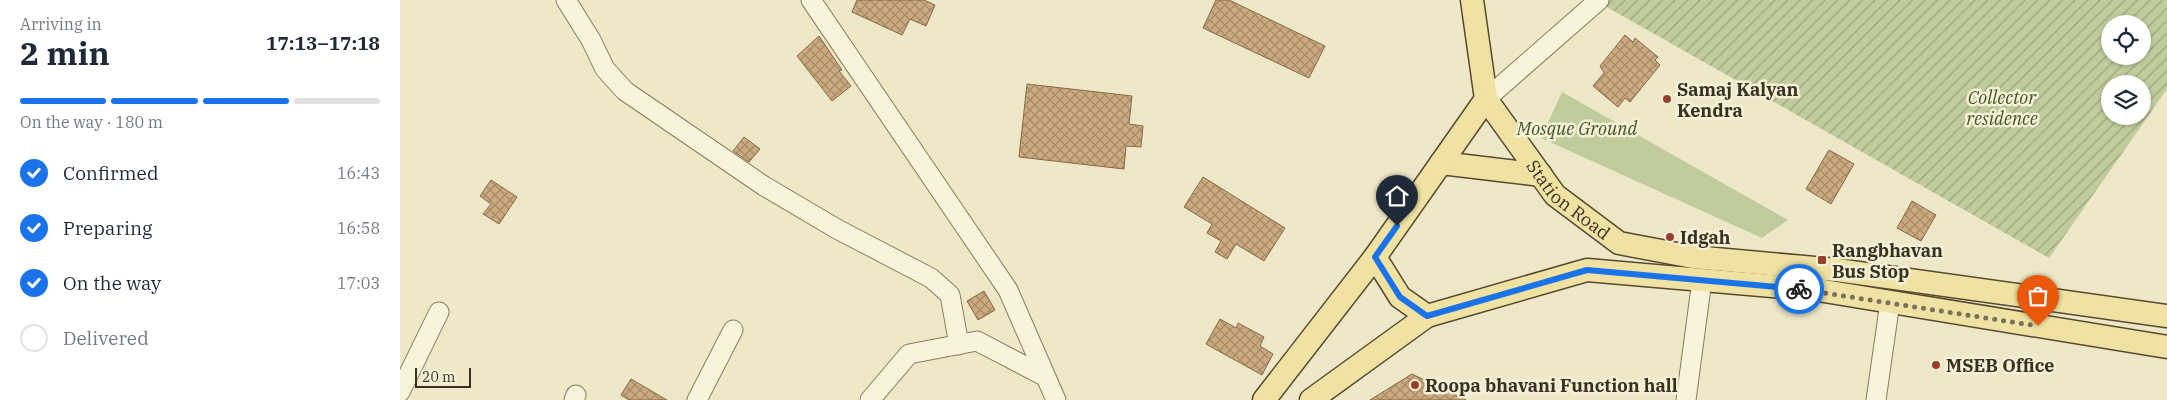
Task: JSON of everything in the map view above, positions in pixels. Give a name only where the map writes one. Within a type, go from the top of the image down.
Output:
[{"type":"main road","name":"Station Road","points":[[1472,0],[1486,99],[1555,194],[1618,243],[1693,257],[1837,270],[2167,316]]},
{"type":"main road","points":[[1264,400],[1375,257],[1486,99]]},
{"type":"main road","points":[[1441,163],[1541,175]]},
{"type":"main road","points":[[1375,257],[1400,297],[1427,316]]},
{"type":"main road","points":[[1311,400],[1427,316],[1587,270],[1818,290],[2167,347]]},
{"type":"street","points":[[566,0],[591,40],[605,69],[625,91],[764,186],[837,229],[930,278],[950,295],[960,345]]},
{"type":"street","points":[[811,0],[1008,290],[1056,400]]},
{"type":"street","points":[[1486,99],[1599,0]]},
{"type":"street","points":[[1686,400],[1702,280]]},
{"type":"street","points":[[1876,400],[1890,302]]},
{"type":"street","points":[[400,392],[439,312]]},
{"type":"street","points":[[697,400],[733,330]]},
{"type":"street","points":[[870,400],[909,354],[977,341],[1046,377]]},
{"type":"green space","name":"Collector residence","points":[[1599,0],[2167,0],[2167,89],[2151,112],[2151,75],[2101,75],[2101,125],[2142,125],[2049,258],[1598,2]]},
{"type":"green space","name":"Mosque Ground","points":[[1562,92],[1788,220],[1762,238],[1541,138]]},
{"type":"building","points":[[857,0],[924,0],[935,5],[926,26],[910,19],[902,35],[852,12]]},
{"type":"building","points":[[1216,0],[1229,0],[1325,46],[1309,78],[1203,28]]},
{"type":"building","points":[[1625,35],[1633,42],[1635,38],[1658,57],[1655,60],[1660,65],[1630,102],[1625,98],[1618,107],[1593,86],[1604,73],[1600,66]]},
{"type":"building","points":[[819,36],[842,70],[839,71],[851,86],[832,101],[797,56]]},
{"type":"building","points":[[1027,84],[1132,96],[1129,124],[1143,126],[1141,147],[1126,146],[1124,169],[1019,157]]},
{"type":"building","points":[[744,137],[760,149],[749,162],[733,151]]},
{"type":"building","points":[[1829,150],[1854,164],[1831,204],[1806,189]]},
{"type":"building","points":[[1203,177],[1285,228],[1264,261],[1236,244],[1227,259],[1215,252],[1221,241],[1207,233],[1212,224],[1184,207]]},
{"type":"building","points":[[491,180],[517,197],[499,224],[483,214],[491,204],[480,196]]},
{"type":"building","points":[[1912,201],[1936,215],[1921,241],[1897,228]]},
{"type":"building","points":[[984,291],[995,310],[978,320],[967,301]]},
{"type":"building","points":[[1220,319],[1236,328],[1238,323],[1264,337],[1260,346],[1273,354],[1262,375],[1206,344]]},
{"type":"building","name":"Roopa bhavani Function hall","points":[[1412,374],[1466,400],[1370,400]]},
{"type":"building","points":[[631,379],[667,400],[629,400],[621,395]]},
{"type":"way so far","points":[[1799,289],[1818,290],[2038,326]]},
{"type":"place","name":"Samaj Kalyan Kendra","points":[[1667,99]]},
{"type":"place","name":"Idgah","points":[[1670,237]]},
{"type":"place","name":"Rangbhavan Bus Stop","points":[[1822,260]]},
{"type":"place","name":"MSEB Office","points":[[1936,365]]},
{"type":"place","name":"Roopa bhavani Function hall","points":[[1415,385]]},
{"type":"route","points":[[1397,226],[1375,257],[1400,297],[1427,316],[1587,270],[1799,289]]}]
